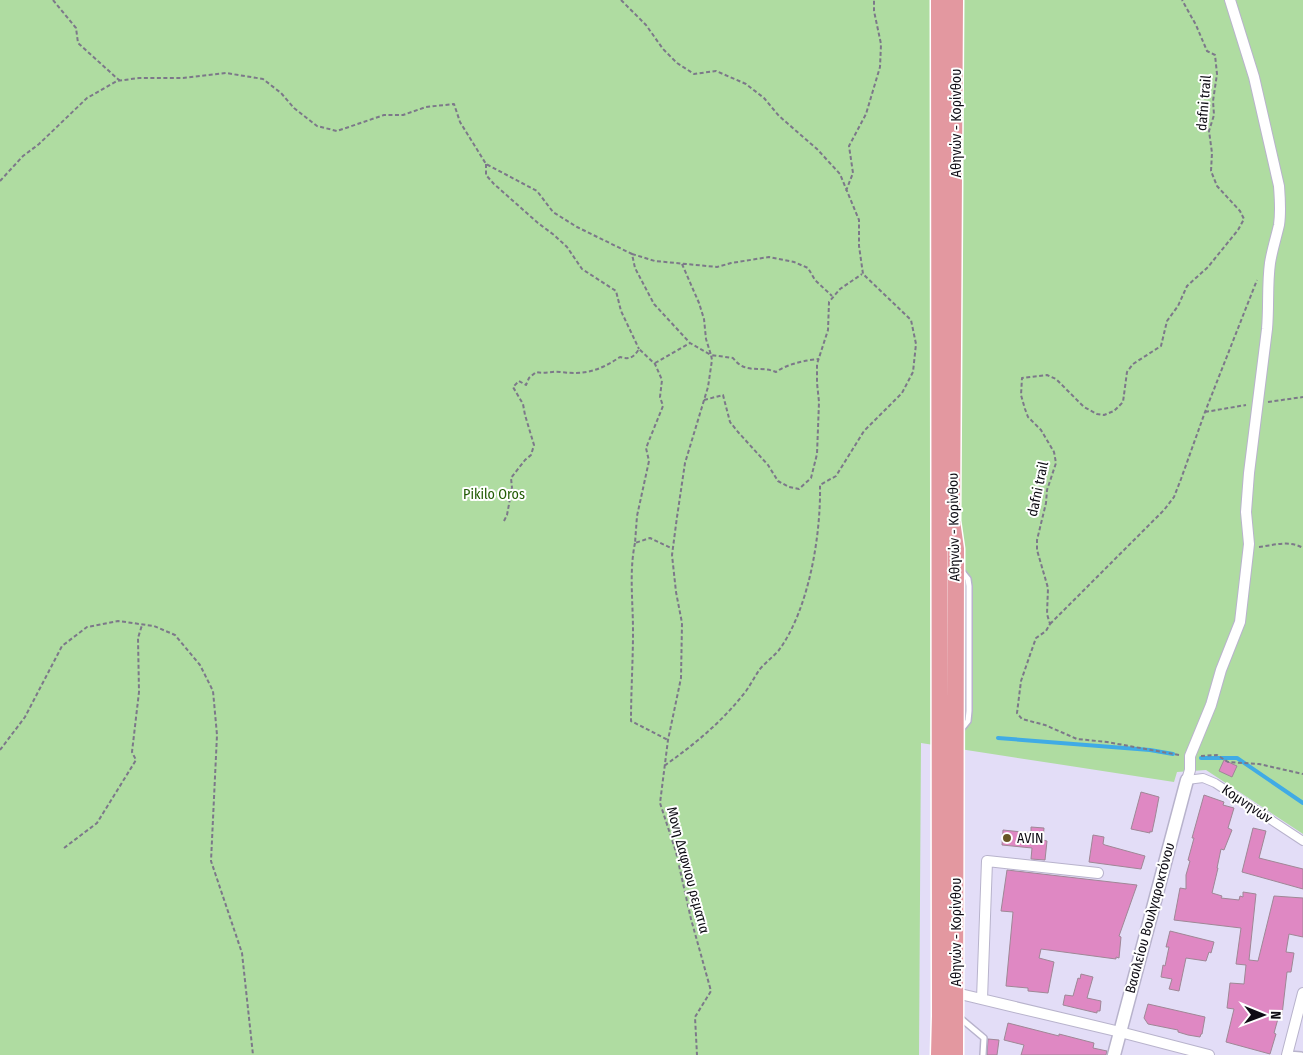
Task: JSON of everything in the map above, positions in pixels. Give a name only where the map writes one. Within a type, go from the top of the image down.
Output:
[{"type":"highway","name":"Αθηνών - Κορίνθου","points":[[939,0],[939,1055]]},
{"type":"highway","name":"Αθηνών - Κορίνθου","points":[[955,1055],[956,563],[952,521],[956,0]]},
{"type":"street","points":[[1187,780],[1190,770],[1190,756],[1240,622],[1249,549],[1246,512],[1249,473],[1267,329],[1270,261],[1279,224],[1279,186],[1254,77],[1230,0]]},
{"type":"street","name":"Κομνηνών","points":[[1187,780],[1203,778],[1215,783],[1303,841]]},
{"type":"street","name":"Βασιλείου Βουλγαροκτόνου","points":[[1114,1055],[1187,780]]},
{"type":"street","points":[[982,999],[987,861],[1098,873]]},
{"type":"street","points":[[956,993],[1209,1055]]},
{"type":"street","points":[[1287,1054],[1303,993]]},
{"type":"lane","points":[[956,1015],[984,1038],[983,1055]]},
{"type":"lane","points":[[1287,1054],[1301,1055]]},
{"type":"path","points":[[53,0],[76,28],[78,43],[120,81]]},
{"type":"path","points":[[621,0],[646,25],[663,49],[677,63],[694,74],[716,71],[746,84],[764,98],[779,116],[817,149],[840,174],[859,220],[862,274],[911,320],[916,344],[913,372],[902,393],[864,431],[836,476],[820,485],[820,509],[806,594],[779,650],[760,670],[730,711],[712,728],[664,766]]},
{"type":"path","points":[[846,191],[853,173],[849,146],[866,114],[880,67],[881,44],[874,11],[874,0]]},
{"type":"path","name":"dafni trail","points":[[1050,624],[1047,614],[1048,588],[1037,550],[1037,540],[1046,503],[1047,490],[1056,463],[1054,452],[1047,439],[1028,417],[1021,395],[1022,378],[1048,375],[1062,384],[1072,396],[1091,411],[1104,415],[1114,411],[1123,402],[1128,370],[1133,364],[1161,346],[1167,322],[1176,311],[1188,286],[1208,267],[1238,230],[1244,219],[1240,211],[1217,186],[1212,176],[1212,153],[1209,131],[1214,115],[1213,101],[1217,74],[1215,55],[1207,51],[1196,25],[1182,0]]},
{"type":"path","points":[[0,181],[23,156],[39,144],[87,98],[101,89],[120,81],[139,78],[209,76],[226,73],[263,79],[281,93],[294,108],[317,126],[337,131],[363,120],[384,114],[403,115],[426,107],[454,104],[460,122],[486,164],[537,191],[553,212],[576,227],[632,254],[655,261],[717,267],[730,262],[769,257],[794,262],[808,268],[814,280],[833,297]]},
{"type":"path","points":[[486,164],[486,175],[494,184],[567,247],[582,269],[616,291],[621,311],[639,349],[655,364],[662,380],[660,397],[663,406],[646,448],[649,461],[637,516],[632,558],[631,721],[668,740]]},
{"type":"path","points":[[632,254],[635,268],[654,304],[690,343],[711,355],[733,358],[739,366],[748,369],[767,368],[776,372],[781,368],[819,359]]},
{"type":"path","name":"Μονη Δαφνιου ρεματια","points":[[682,264],[699,303],[712,360],[708,387],[685,463],[673,549],[676,592],[682,623],[681,678],[668,740],[660,803],[676,852],[691,920],[711,991],[695,1016],[697,1055]]},
{"type":"path","points":[[704,400],[723,395],[730,422],[738,432],[768,465],[778,481],[789,487],[799,489],[811,478],[817,454],[819,402],[817,383],[819,359],[828,330],[829,302],[840,289],[862,274]]},
{"type":"path","points":[[1258,278],[1204,412],[1174,497],[1164,510],[1050,624],[1046,631],[1036,638],[1021,681],[1017,713],[1022,719],[1045,725],[1077,740],[1107,742],[1170,754],[1190,756],[1217,755],[1228,762],[1259,764],[1303,774]]},
{"type":"path","points":[[655,364],[690,343]]},
{"type":"path","points":[[504,521],[507,515],[512,488],[511,478],[531,455],[534,445],[523,404],[513,387],[519,381],[526,385],[529,378],[536,372],[545,374],[558,371],[569,374],[585,372],[601,368],[620,357],[627,359],[634,357],[639,349]]},
{"type":"path","points":[[635,543],[650,538],[673,549]]},
{"type":"path","points":[[1249,549],[1280,544],[1296,544],[1303,548]]},
{"type":"path","points":[[0,750],[25,718],[62,646],[87,627],[118,621],[154,626],[175,635],[200,665],[213,691],[217,735],[212,861],[242,953],[253,1055]]},
{"type":"path","points":[[64,848],[97,823],[136,760],[132,752],[139,692],[138,638],[142,625]]},
{"type":"green space","name":"Pikilo Oros","points":[[0,0],[1303,0],[1303,834],[1206,770],[1177,772],[1174,782],[921,743],[919,1055],[0,1055]]},
{"type":"building","points":[[1224,760],[1237,766],[1232,777],[1219,771]]},
{"type":"building","points":[[1141,792],[1159,797],[1152,832],[1150,831],[1150,833],[1131,829]]},
{"type":"building","points":[[1204,795],[1224,802],[1223,805],[1234,808],[1228,828],[1232,830],[1224,850],[1221,849],[1212,893],[1222,896],[1221,898],[1239,900],[1240,896],[1243,897],[1243,892],[1256,894],[1249,960],[1258,961],[1274,896],[1303,898],[1303,937],[1289,934],[1286,952],[1294,953],[1291,972],[1287,972],[1282,1015],[1279,1015],[1270,1054],[1226,1042],[1234,1009],[1227,1008],[1230,983],[1244,984],[1246,965],[1236,964],[1241,928],[1174,920],[1180,888],[1186,889],[1186,875],[1190,861],[1188,860],[1194,838],[1192,838]]},
{"type":"building","points":[[1031,827],[1044,828],[1043,840],[1047,841],[1045,860],[1031,859],[1032,848],[1002,845],[1003,830],[1031,833]]},
{"type":"building","points":[[1253,828],[1266,831],[1259,858],[1303,869],[1303,889],[1242,872]]},
{"type":"building","points":[[1093,835],[1104,837],[1103,844],[1105,845],[1145,856],[1141,869],[1089,862]]},
{"type":"building","points":[[1007,870],[1137,885],[1119,936],[1121,937],[1119,958],[1041,949],[1039,958],[1054,962],[1048,993],[1028,991],[1028,988],[1006,986],[1013,912],[1001,911]]},
{"type":"building","points":[[1170,931],[1214,942],[1211,953],[1209,952],[1206,961],[1186,958],[1179,991],[1169,989],[1172,979],[1161,977],[1169,947],[1166,947]]},
{"type":"building","points":[[1081,974],[1093,977],[1087,998],[1101,1001],[1100,1011],[1097,1011],[1097,1013],[1063,1005],[1065,995],[1073,996]]},
{"type":"building","points":[[1148,1004],[1205,1017],[1202,1034],[1200,1037],[1188,1035],[1178,1032],[1178,1030],[1148,1024],[1144,1018]]},
{"type":"building","points":[[1008,1023],[1094,1043],[1093,1048],[1107,1051],[1106,1055],[1021,1055],[1024,1045],[1004,1040]]},
{"type":"building","points":[[988,1039],[999,1040],[997,1055],[987,1055]]},
{"type":"waterway","points":[[998,738],[1150,750],[1173,754]]},
{"type":"waterway","points":[[1201,758],[1237,758],[1303,803]]},
{"type":"place","name":"AVIN","points":[[1007,838]]}]
